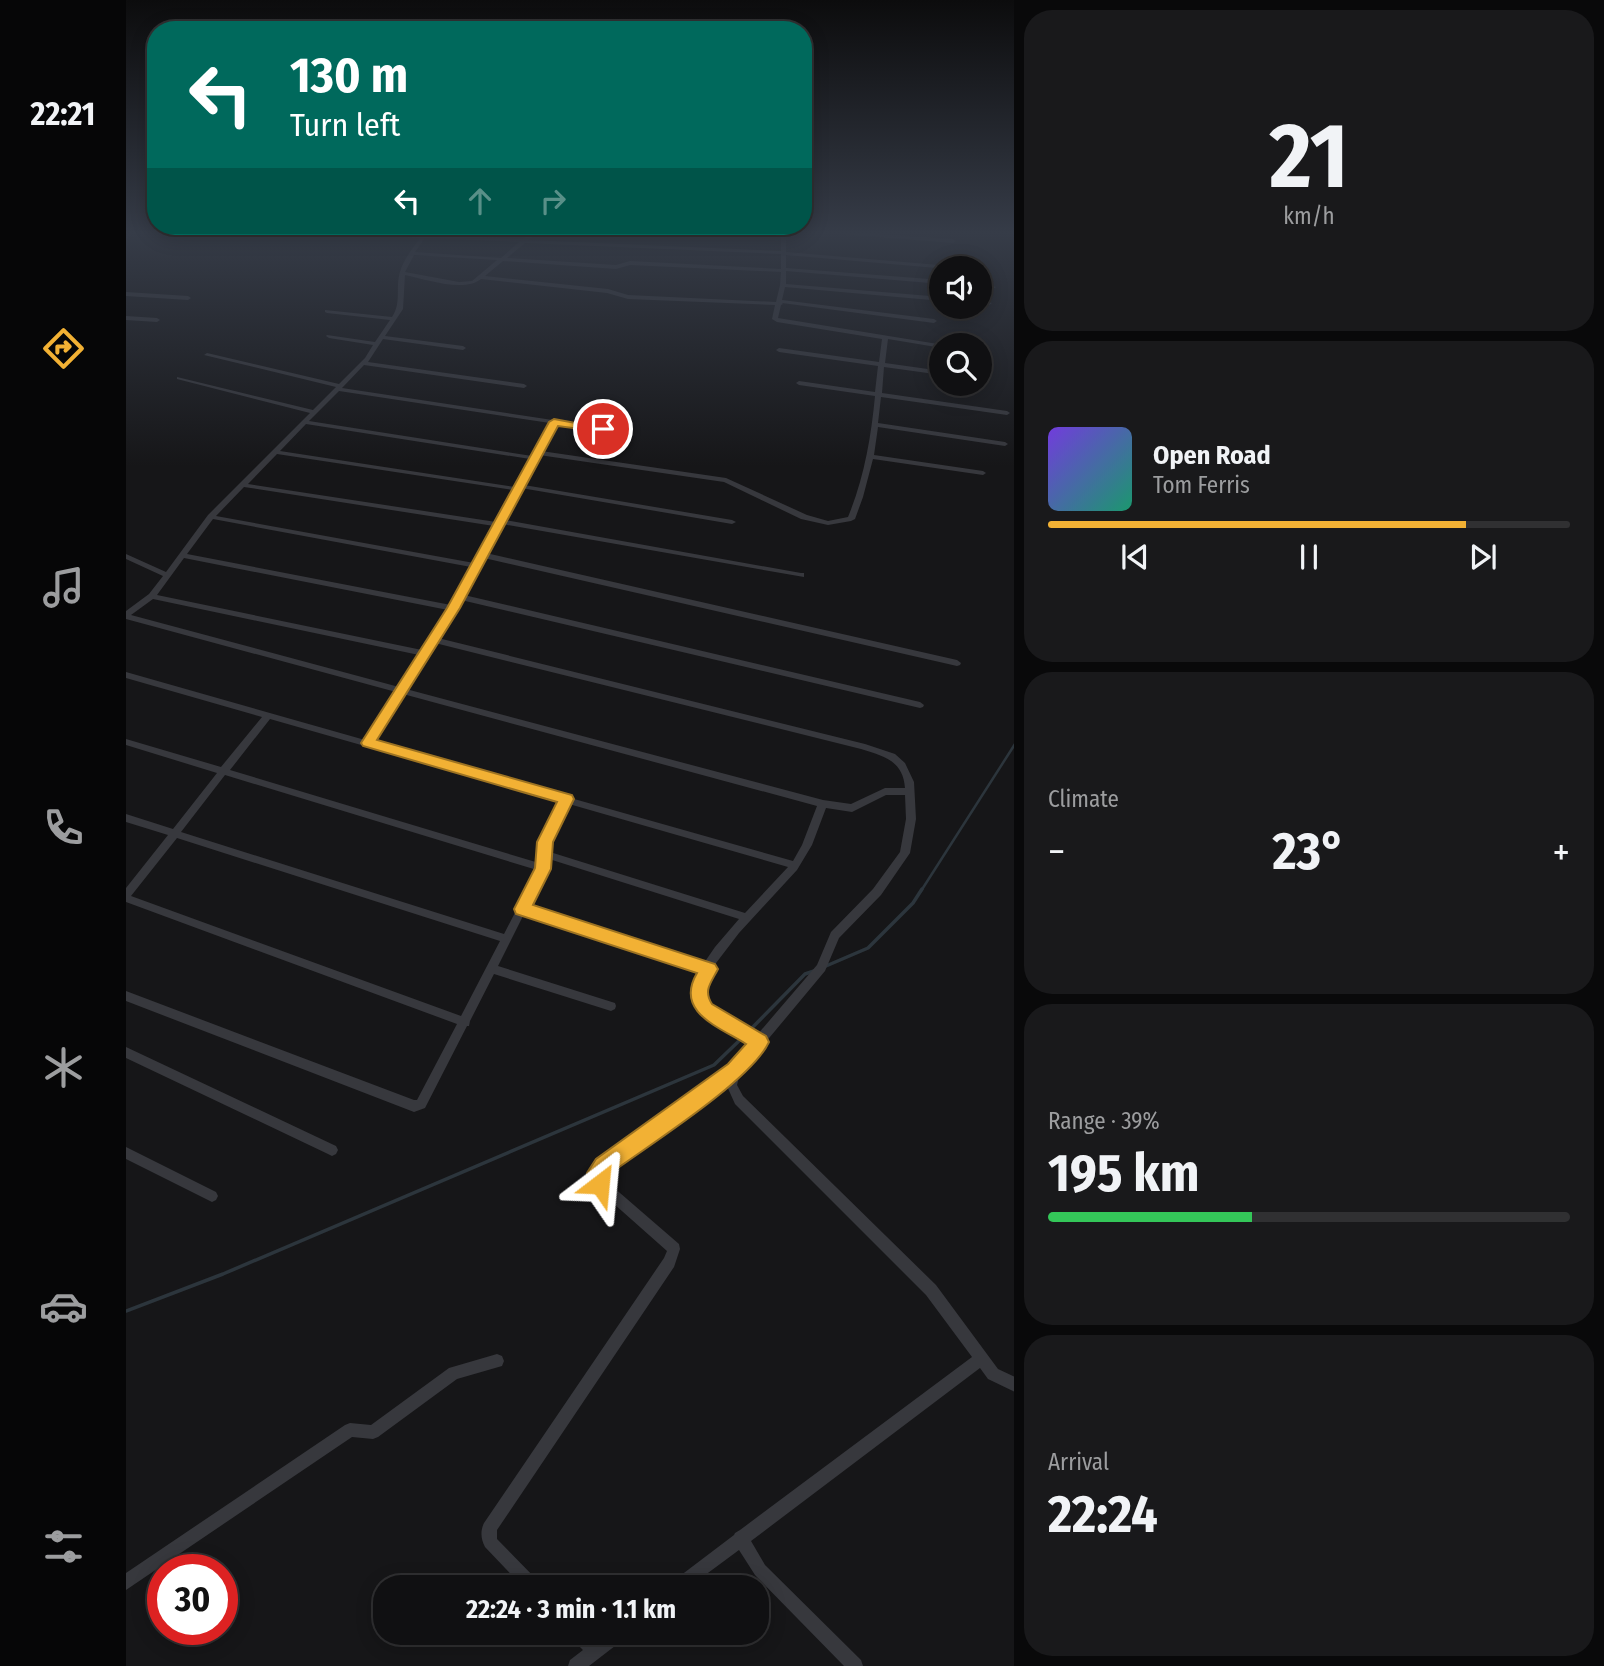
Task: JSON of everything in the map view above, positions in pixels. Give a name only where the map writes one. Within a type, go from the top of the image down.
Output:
[{"type":"street","points":[[327,311],[394,319]]},
{"type":"street","points":[[126,616],[152,596],[211,517],[363,363],[399,311]]},
{"type":"street","points":[[778,311],[775,319],[784,323],[929,344]]},
{"type":"street","points":[[846,311],[934,321]]},
{"type":"street","points":[[126,318],[157,320]]},
{"type":"street","points":[[329,336],[463,348]]},
{"type":"street","points":[[303,422],[726,480],[804,517],[828,523],[851,519],[865,488],[876,425],[885,338]]},
{"type":"street","points":[[779,350],[929,371]]},
{"type":"street","points":[[207,355],[339,388],[603,429]]},
{"type":"street","points":[[363,363],[524,386]]},
{"type":"street","points":[[180,378],[314,412]]},
{"type":"street","points":[[799,383],[1007,413]]},
{"type":"street","points":[[368,743],[460,597],[554,422]]},
{"type":"street","points":[[876,425],[1005,444]]},
{"type":"street","points":[[277,452],[732,522]]},
{"type":"street","points":[[871,457],[983,473]]},
{"type":"street","points":[[242,485],[499,523],[801,575]]},
{"type":"street","points":[[211,517],[477,566]]},
{"type":"street","points":[[182,555],[453,608]]},
{"type":"street","points":[[482,555],[957,663]]},
{"type":"street","points":[[126,556],[167,575]]},
{"type":"street","points":[[152,596],[425,653]]},
{"type":"street","points":[[460,597],[920,705]]},
{"type":"street","points":[[126,616],[824,804],[852,808],[885,791],[910,792]]},
{"type":"street","points":[[433,640],[882,751],[902,765],[910,792],[911,819],[905,853],[877,892],[835,935],[821,968],[735,1070],[597,1173],[600,1184],[674,1249],[661,1274],[489,1528],[490,1542],[522,1575]]},
{"type":"street","points":[[126,675],[795,865]]},
{"type":"street","points":[[268,715],[126,896],[465,1022]]},
{"type":"street","points":[[126,741],[543,869]]},
{"type":"street","points":[[126,996],[414,1106],[426,1098],[543,869],[545,842],[567,799]]},
{"type":"street","points":[[760,1042],[706,1009],[698,997],[698,987],[729,935],[795,865],[824,804]]},
{"type":"street","points":[[126,818],[507,939]]},
{"type":"street","points":[[545,854],[745,917]]},
{"type":"street","points":[[522,909],[709,969]]},
{"type":"street","points":[[492,969],[611,1006]]},
{"type":"street","points":[[126,1052],[332,1150]]},
{"type":"street","points":[[735,1070],[731,1085],[739,1100],[931,1290],[980,1360],[993,1374],[1014,1385]]},
{"type":"street","points":[[126,1153],[212,1196]]},
{"type":"street","points":[[692,1575],[980,1360]]},
{"type":"street","points":[[126,1582],[350,1430],[373,1432],[454,1373],[497,1361]]},
{"type":"street","points":[[740,1538],[760,1570],[855,1666]]},
{"type":"street","points":[[590,1645],[596,1651]]},
{"type":"street","points":[[576,1666],[603,1645]]},
{"type":"waterway","points":[[921,891],[1014,746]]},
{"type":"waterway","points":[[826,966],[868,948],[913,903],[922,889]]},
{"type":"waterway","points":[[747,1033],[805,974],[814,971]]},
{"type":"waterway","points":[[126,1311],[223,1274],[714,1065],[743,1037]]},
{"type":"route","points":[[600,1184],[597,1173],[604,1166],[735,1070],[760,1042],[706,1009],[698,997],[698,987],[709,969],[522,909],[543,869],[545,842],[567,799],[368,743],[453,608],[554,422],[603,429]]}]
